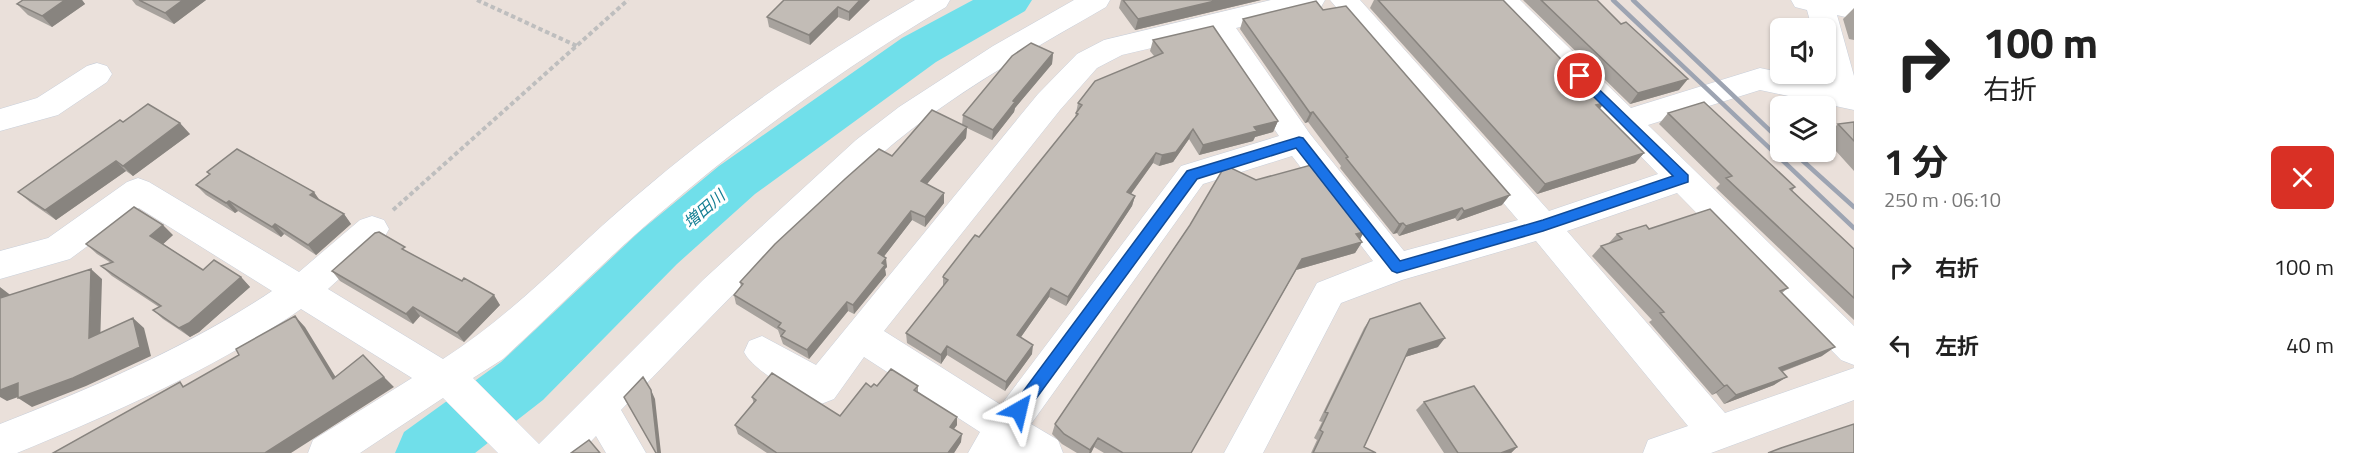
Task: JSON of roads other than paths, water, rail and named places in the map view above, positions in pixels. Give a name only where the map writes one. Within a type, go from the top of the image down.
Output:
[{"type":"street","points":[[327,453],[451,384],[646,206],[713,151],[859,45],[936,0]]},
{"type":"street","points":[[554,453],[715,291],[867,148],[909,116],[1003,53],[1096,0]]},
{"type":"street","points":[[762,352],[821,387],[860,335],[1049,102],[1087,61],[1114,47],[1219,24],[1311,0]]},
{"type":"street","points":[[1344,0],[1543,226],[1718,433]]},
{"type":"street","points":[[1503,0],[1854,349]]},
{"type":"street","points":[[1812,1],[1849,98]]},
{"type":"street","points":[[1812,1],[1854,9]]},
{"type":"street","points":[[1219,24],[1299,142],[1397,267]]},
{"type":"street","points":[[0,120],[47,107],[97,74]]},
{"type":"street","points":[[1626,121],[1760,79],[1849,98]]},
{"type":"street","points":[[996,441],[1192,175],[1299,142]]},
{"type":"street","points":[[1243,453],[1329,293],[1397,267],[1543,226],[1683,178]]},
{"type":"street","points":[[0,265],[58,249],[138,191],[302,290],[451,384],[524,453]]},
{"type":"street","points":[[0,442],[126,390],[235,333],[302,290],[372,229]]},
{"type":"street","points":[[860,335],[996,441],[1044,453]]},
{"type":"street","points":[[1662,453],[1854,384]]},
{"type":"street","points":[[599,408],[627,453]]},
{"type":"waterway","name":"増田川","points":[[426,453],[522,381],[658,248],[737,180],[919,50],[1009,0]]},
{"type":"railway","points":[[1613,0],[1854,228]]},
{"type":"railway","points":[[1633,0],[1770,130]]},
{"type":"railway","points":[[1804,162],[1854,207]]}]
